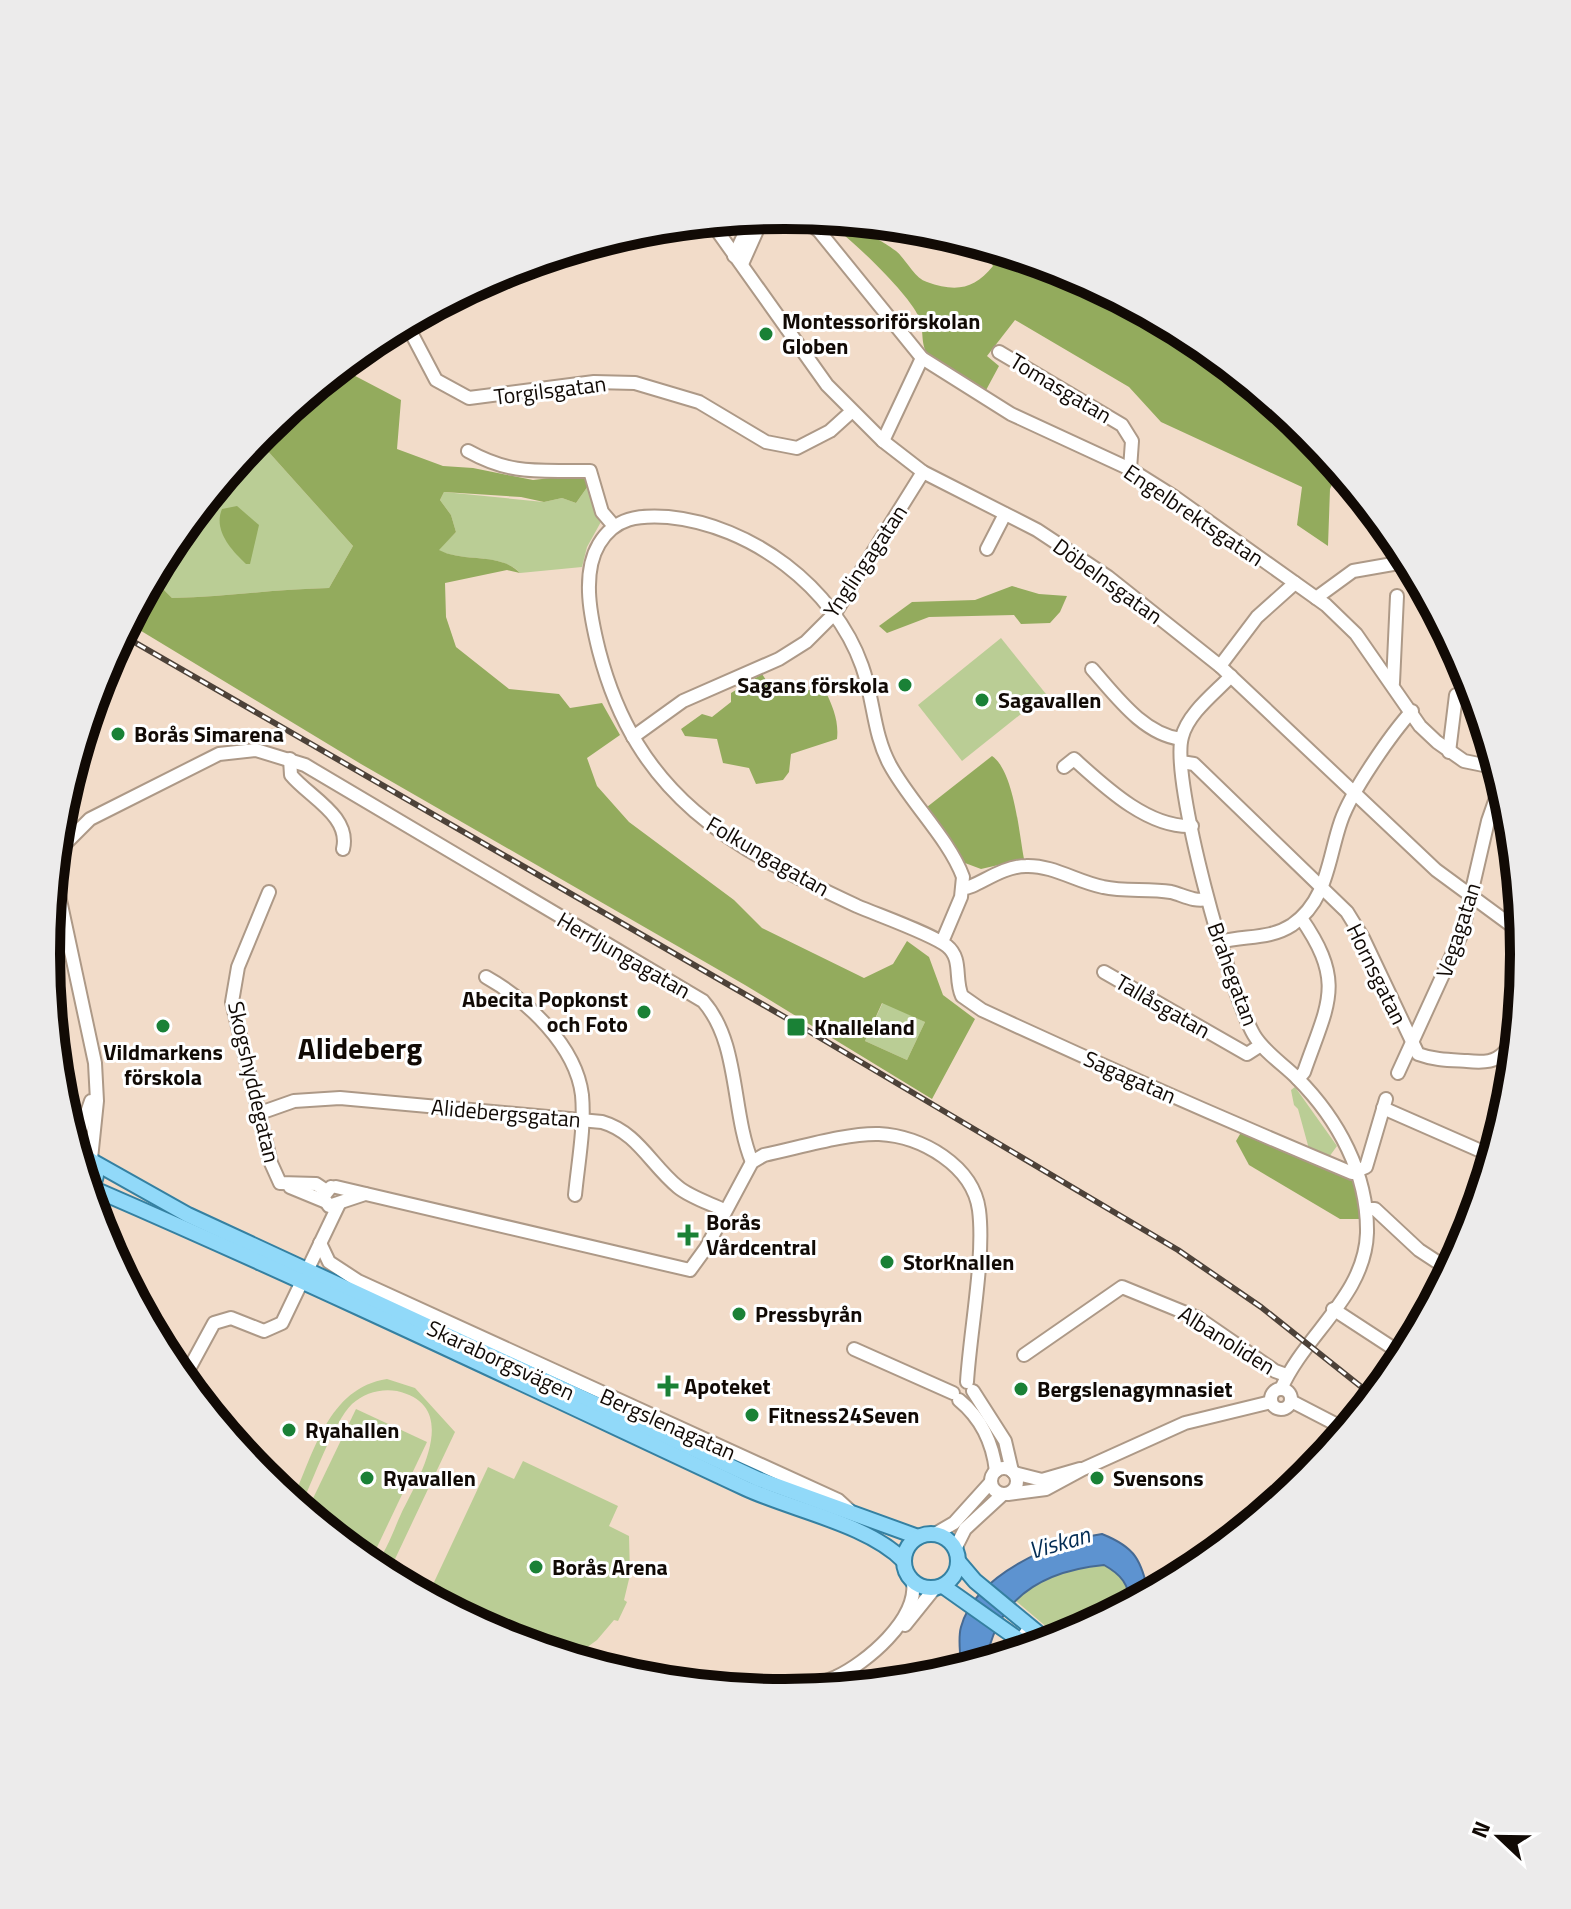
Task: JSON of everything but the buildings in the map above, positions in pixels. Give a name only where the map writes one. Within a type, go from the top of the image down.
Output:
[{"type":"main road","name":"Skaraborgsvägen","points":[[90,1160],[305,1277],[408,1328],[755,1493],[871,1539],[904,1561]]},
{"type":"main road","name":"Skaraborgsvägen","points":[[101,1194],[305,1277],[758,1479],[918,1537]]},
{"type":"main road","points":[[1027,1638],[1024,1633],[1013,1612],[975,1581],[947,1539],[935,1534],[918,1537],[908,1547],[904,1561],[913,1582],[963,1598],[1004,1627],[1024,1633],[1032,1636]]},
{"type":"main road","points":[[938,1588],[954,1576],[957,1555]]},
{"type":"street","points":[[738,260],[755,230]]},
{"type":"street","name":"Engelbrektsgatan","points":[[818,230],[922,358],[1011,414],[1130,469],[1316,598],[1356,634],[1420,726],[1449,752],[1464,761],[1486,765]]},
{"type":"street","points":[[738,260],[748,231]]},
{"type":"street","name":"Döbelnsgatan","points":[[719,233],[778,319],[851,412],[883,441],[923,472],[1005,514],[1108,577],[1220,666],[1436,870],[1510,924]]},
{"type":"street","name":"Torgilsgatan","points":[[411,333],[436,380],[469,398],[594,382],[635,383],[699,402],[766,442],[797,448],[818,439],[851,412]]},
{"type":"street","name":"Tomasgatan","points":[[999,352],[1122,425],[1132,441],[1130,469]]},
{"type":"street","points":[[883,441],[922,358]]},
{"type":"street","points":[[468,451],[495,466],[511,469],[590,471],[602,512],[614,526],[624,520],[654,516],[679,518],[722,531],[757,547],[789,569],[835,613],[861,663],[869,687],[875,727],[889,765],[960,868],[963,888],[942,942]]},
{"type":"street","name":"Ynglingagatan","points":[[633,737],[683,701],[779,659],[806,642],[835,613],[923,472]]},
{"type":"street","points":[[987,549],[1005,514]]},
{"type":"street","name":"Folkungagatan","points":[[614,526],[599,543],[590,571],[596,639],[633,737],[656,775],[709,825],[786,871],[942,942]]},
{"type":"street","points":[[1316,598],[1353,571],[1397,563]]},
{"type":"street","points":[[1220,666],[1257,617],[1295,583]]},
{"type":"street","points":[[1393,683],[1397,596]]},
{"type":"street","points":[[1092,669],[1147,725],[1165,737],[1181,739],[1193,717],[1231,676]]},
{"type":"street","points":[[1449,752],[1456,695]]},
{"type":"street","points":[[1220,942],[1270,935],[1301,918],[1322,888],[1341,820],[1355,793],[1412,711]]},
{"type":"street","name":"Brahegatan","points":[[1181,739],[1181,762],[1207,899],[1249,1025],[1261,1045],[1298,1079],[1328,1116],[1359,1172],[1366,1209],[1365,1256],[1352,1287],[1333,1309]]},
{"type":"street","name":"Herrljungagatan","points":[[69,840],[90,819],[219,754],[256,750],[290,759],[345,786],[452,855],[703,1001],[720,1024],[742,1138],[752,1162]]},
{"type":"street","points":[[290,759],[291,775],[341,824],[346,837],[343,849]]},
{"type":"street","points":[[1064,767],[1074,759],[1136,807],[1169,823],[1192,826]]},
{"type":"street","name":"Hornsgatan","points":[[1181,762],[1194,764],[1347,912],[1363,938],[1418,1054],[1438,1059],[1481,1062],[1497,1058],[1505,1047]]},
{"type":"street","name":"Vegagatan","points":[[1398,1073],[1449,966],[1472,895],[1494,802]]},
{"type":"street","points":[[963,888],[970,889],[1002,870],[1028,865],[1099,886],[1155,890],[1199,901],[1207,899]]},
{"type":"street","name":"Skogshyddegatan","points":[[269,892],[238,967],[232,1002],[272,1164],[280,1183],[316,1184],[332,1198]]},
{"type":"street","points":[[62,908],[91,1039],[96,1091],[88,1151]]},
{"type":"street","points":[[1298,1079],[1304,1072],[1331,987],[1324,955],[1301,918]]},
{"type":"street","name":"Sagagatan","points":[[942,942],[957,960],[962,996],[982,1010],[1145,1085],[1206,1108],[1352,1173],[1359,1172]]},
{"type":"street","name":"Tallåsgatan","points":[[1104,972],[1243,1052],[1251,1055],[1261,1045]]},
{"type":"street","points":[[486,977],[519,998],[575,1067],[582,1093],[575,1195]]},
{"type":"street","points":[[82,1129],[96,1091]]},
{"type":"street","name":"Alidebergsgatan","points":[[260,1113],[294,1101],[340,1098],[582,1119],[621,1130],[639,1144],[679,1188],[724,1210]]},
{"type":"street","points":[[1359,1172],[1366,1167],[1384,1104],[1481,1151]]},
{"type":"street","points":[[189,1368],[214,1323],[231,1318],[259,1330],[272,1330],[285,1319],[322,1237],[332,1198],[365,1194],[690,1270],[702,1256],[752,1162],[764,1155],[881,1134],[926,1148],[956,1166],[970,1182],[979,1212],[970,1386],[1005,1441],[1016,1487],[965,1529],[957,1555]]},
{"type":"street","points":[[1366,1209],[1375,1209],[1419,1250],[1441,1264]]},
{"type":"street","name":"Bergslenagatan","points":[[322,1237],[329,1262],[358,1281],[838,1500],[852,1512]]},
{"type":"street","name":"Albanoliden","points":[[1024,1355],[1122,1287],[1198,1318],[1275,1371],[1286,1375]]},
{"type":"street","points":[[1271,1402],[1272,1394],[1281,1389],[1286,1375],[1333,1309],[1394,1349]]},
{"type":"street","points":[[854,1349],[956,1397],[989,1441],[994,1490],[1005,1494],[1046,1489],[1185,1423],[1271,1402]]},
{"type":"street","points":[[956,1397],[957,1383],[970,1386]]},
{"type":"street","points":[[1281,1389],[1289,1393],[1291,1401],[1337,1425]]},
{"type":"street","points":[[1271,1402],[1281,1410],[1291,1401]]},
{"type":"street","points":[[935,1534],[954,1523],[994,1476],[1013,1472],[1042,1480],[1083,1469]]},
{"type":"street","points":[[832,1678],[869,1655],[904,1614],[912,1597],[913,1582]]},
{"type":"street","points":[[850,1677],[885,1650],[938,1588]]},
{"type":"street","points":[[1019,1641],[1024,1633]]},
{"type":"green space","points":[[840,232],[872,234],[896,251],[918,277],[946,287],[963,287],[979,280],[993,266],[989,259],[1019,268],[1106,304],[1189,351],[1264,409],[1334,480],[1330,489],[1328,546],[1297,525],[1302,487],[1161,422],[1129,387],[1015,320],[987,356],[999,366],[985,392],[930,358],[924,348],[919,317],[912,306]]},
{"type":"green space","points":[[351,374],[401,400],[397,449],[443,466],[473,468],[533,480],[586,474],[588,486],[576,503],[562,498],[544,502],[521,497],[444,492],[440,500],[451,515],[456,532],[439,550],[503,562],[520,573],[507,570],[445,583],[446,617],[456,647],[509,689],[559,694],[570,708],[602,703],[620,735],[587,758],[597,786],[629,822],[734,900],[762,928],[864,978],[893,964],[907,941],[929,957],[943,995],[975,1019],[932,1099],[745,985],[361,764],[138,629],[160,586],[172,598],[329,588],[353,546],[265,448]],"holes":[[[882,1003],[925,1022],[907,1060],[865,1041]]]},
{"type":"green space","points":[[265,448],[353,546],[329,588],[172,598],[160,586],[182,551]]},
{"type":"green space","points":[[588,486],[602,520],[587,547],[582,567],[520,573],[502,562],[438,550],[456,532],[451,515],[440,500],[444,492],[544,502],[562,498],[576,503]]},
{"type":"green space","points":[[237,506],[259,525],[250,564],[246,564],[229,546],[220,524],[222,509]]},
{"type":"green space","points":[[1012,586],[1039,594],[1067,596],[1060,612],[1050,623],[1021,624],[1014,615],[929,617],[887,633],[879,626],[912,602],[975,600]]},
{"type":"green space","name":"Sagavallen","points":[[1001,638],[1046,694],[962,761],[918,705]]},
{"type":"green space","points":[[762,674],[768,683],[778,679],[803,690],[825,690],[835,714],[837,739],[791,754],[789,772],[783,780],[756,784],[749,768],[723,763],[717,739],[685,736],[681,729],[702,714],[712,717],[731,702],[731,693]]},
{"type":"green space","points":[[992,756],[1006,775],[1024,859],[981,869],[965,863],[927,807]]},
{"type":"green space","points":[[883,1002],[925,1022],[907,1060],[865,1041]]},
{"type":"green space","points":[[1295,1087],[1337,1146],[1329,1157],[1309,1149],[1298,1109],[1294,1105],[1291,1090]]},
{"type":"green space","points":[[1243,1129],[1352,1180],[1360,1192],[1360,1219],[1340,1219],[1249,1165],[1236,1141]]},
{"type":"green space","points":[[387,1379],[415,1388],[455,1432],[392,1564],[380,1557],[425,1464],[430,1445],[432,1427],[428,1412],[417,1399],[385,1390],[357,1400],[345,1412],[331,1438],[305,1498],[296,1490],[326,1425],[350,1395],[367,1385]]},
{"type":"green space","name":"Ryavallen","points":[[356,1409],[427,1442],[374,1552],[311,1503]]},
{"type":"green space","name":"Borås Arena","points":[[523,1461],[618,1506],[609,1526],[629,1536],[630,1575],[624,1600],[627,1602],[618,1621],[614,1620],[597,1640],[583,1650],[508,1625],[432,1587],[488,1467],[514,1479]]},
{"type":"green space","points":[[1104,1565],[1123,1581],[1129,1593],[1050,1630],[1016,1601],[1045,1579],[1080,1568]]},
{"type":"water","points":[[1102,1534],[1123,1544],[1135,1556],[1146,1584],[1129,1593],[1123,1581],[1104,1565],[1061,1574],[1042,1582],[1011,1605],[1000,1622],[989,1650],[960,1658],[961,1627],[969,1608],[982,1592],[1018,1564],[1082,1538]]},
{"type":"railway","points":[[132,641],[807,1030],[1178,1250],[1261,1307],[1365,1390]]},
{"type":"place","name":"Montessoriförskolan Globen","points":[[766,334]]},
{"type":"place","name":"Sagans förskola","points":[[905,685]]},
{"type":"place","name":"Sagavallen","points":[[982,700]]},
{"type":"place","name":"Borås Simarena","points":[[118,734]]},
{"type":"place","name":"Abecita Popkonst och Foto","points":[[644,1012]]},
{"type":"place","name":"Vildmarkens förskola","points":[[163,1026]]},
{"type":"place","name":"Knalleland","points":[[796,1027]]},
{"type":"place","name":"Borås Vårdcentral","points":[[688,1235]]},
{"type":"place","name":"StorKnallen","points":[[887,1262]]},
{"type":"place","name":"Pressbyrån","points":[[739,1314]]},
{"type":"place","name":"Apoteket","points":[[668,1386]]},
{"type":"place","name":"Bergslenagymnasiet","points":[[1021,1389]]},
{"type":"place","name":"Fitness24Seven","points":[[752,1415]]},
{"type":"place","name":"Ryahallen","points":[[289,1430]]},
{"type":"place","name":"Ryavallen","points":[[367,1478]]},
{"type":"place","name":"Svensons","points":[[1097,1478]]},
{"type":"place","name":"Borås Arena","points":[[536,1567]]},
{"type":"district","name":"Alideberg","points":[[360,1048]]},
{"type":"water label","name":"Viskan","points":[[1059,1542]]}]
